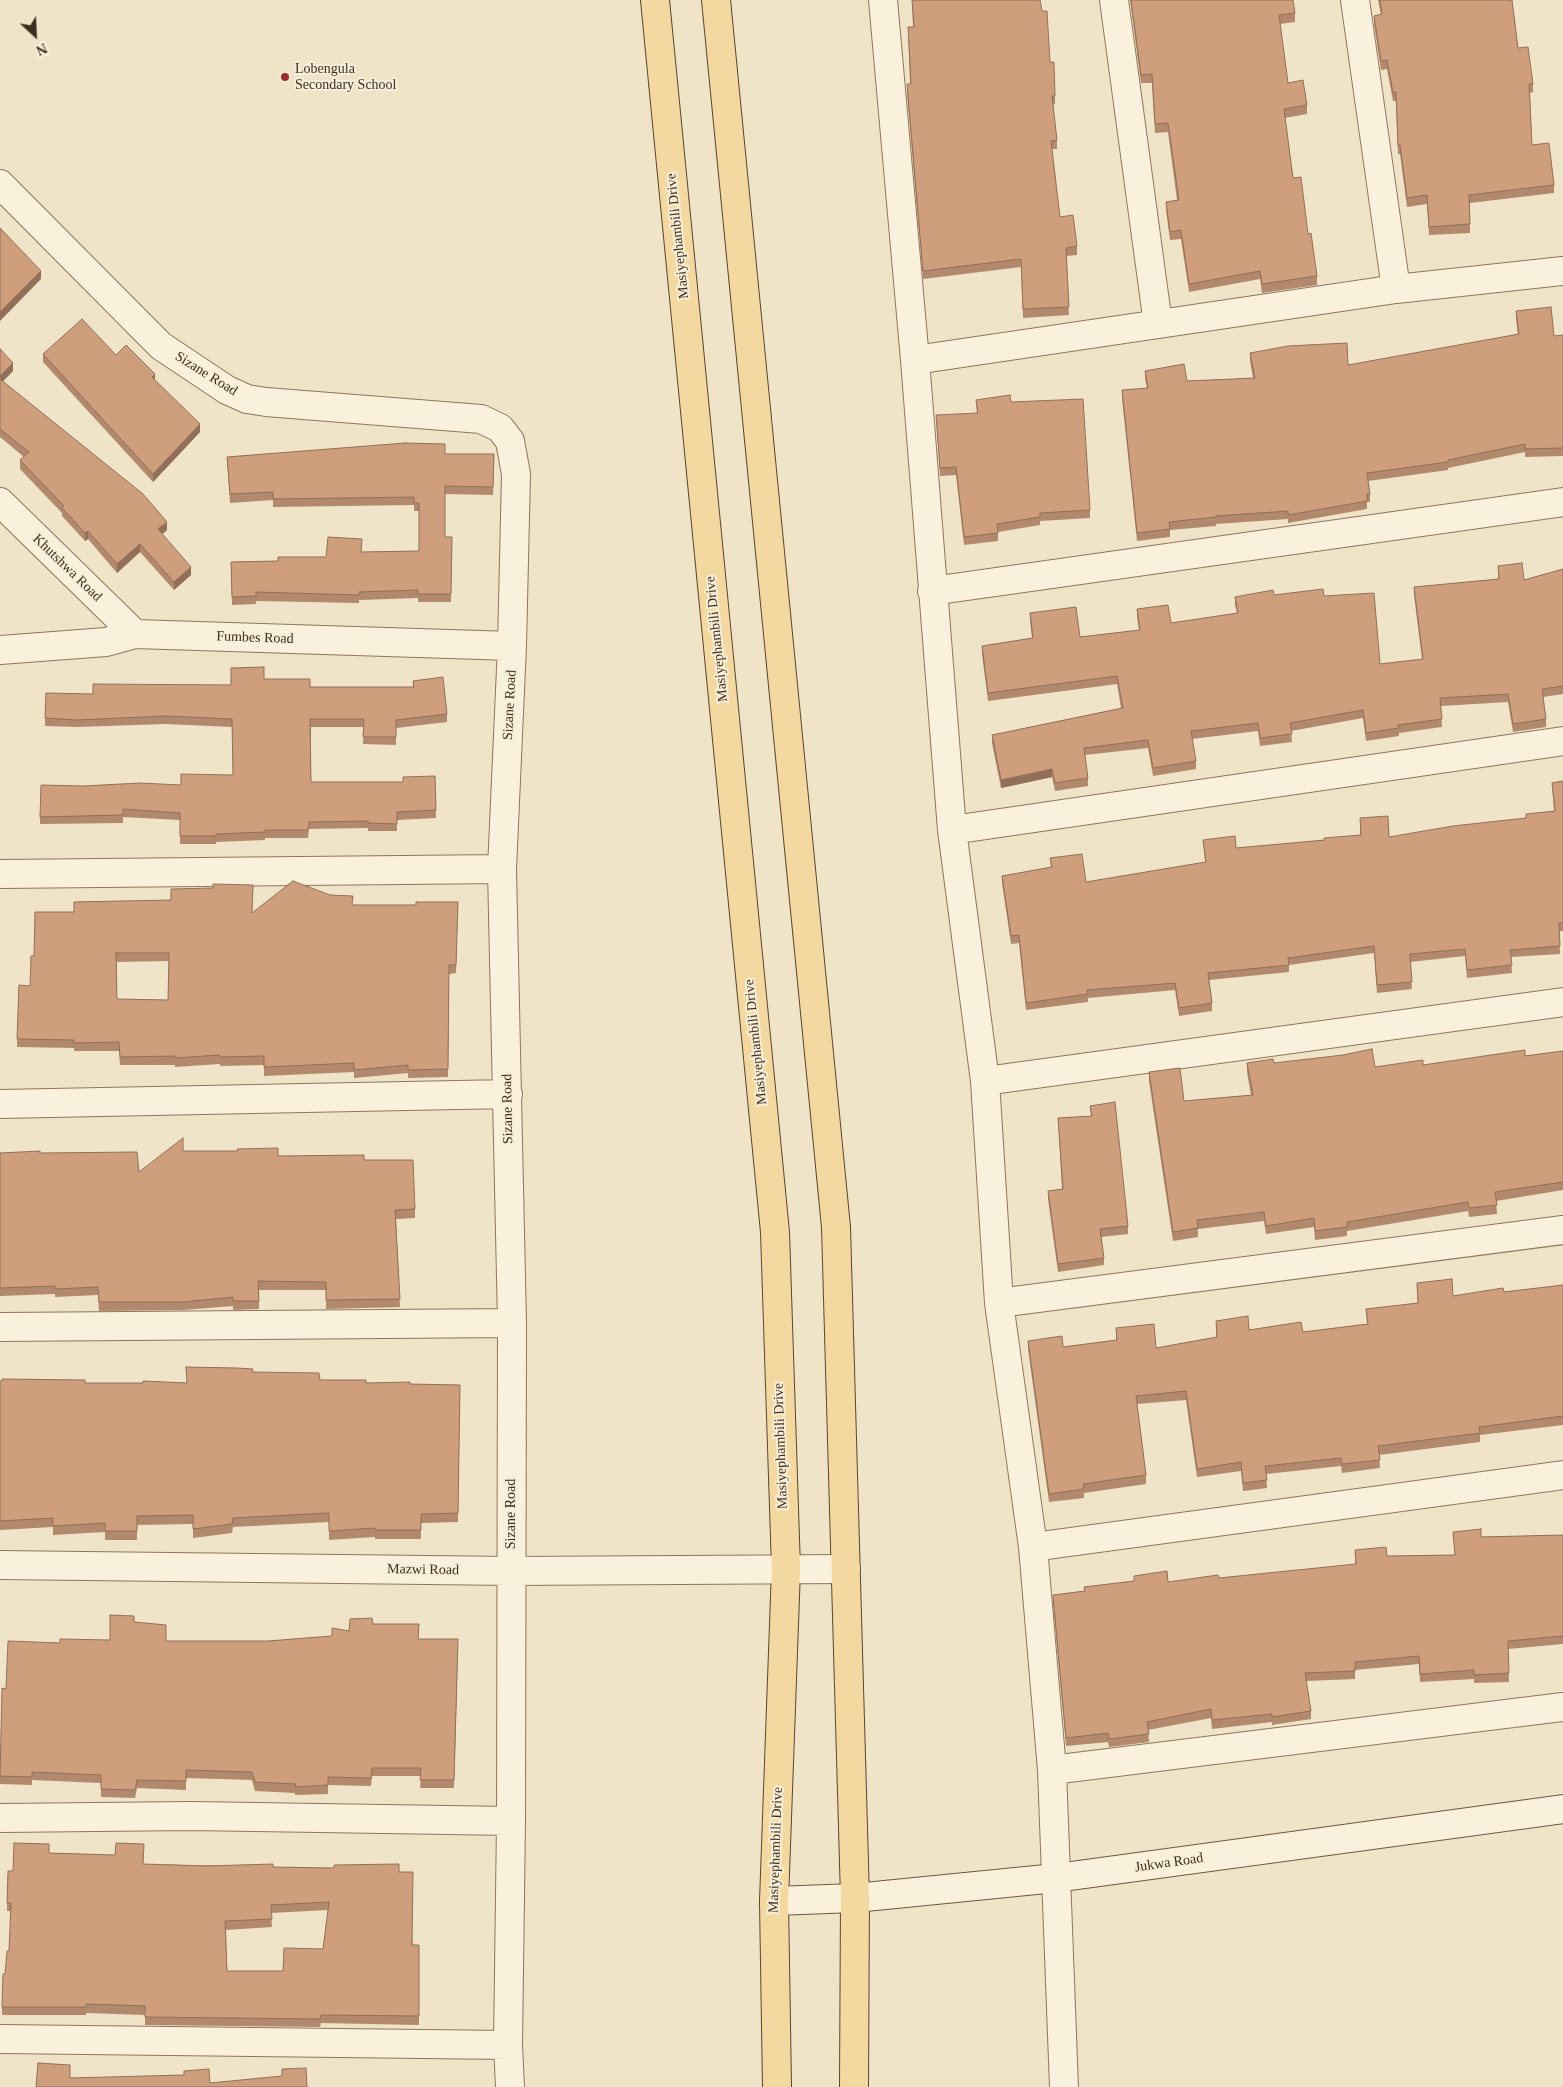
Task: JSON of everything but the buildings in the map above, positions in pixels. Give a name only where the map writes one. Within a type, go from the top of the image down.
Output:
[{"type":"main road","name":"Masiyephambili Drive","points":[[655,0],[775,1232],[786,1569],[774,1901],[777,2087]]},
{"type":"main road","points":[[716,0],[836,1227],[855,1898],[854,2087]]},
{"type":"street","points":[[883,0],[915,360],[952,830],[985,1081],[999,1303],[1033,1547],[1052,1770],[1064,2087]]},
{"type":"street","points":[[1114,0],[1158,324]]},
{"type":"street","points":[[1356,0],[1396,288]]},
{"type":"street","name":"Sizane Road","points":[[0,184],[162,346],[227,390],[247,399],[266,402],[482,419],[500,428],[510,441],[516,462],[512,646],[502,869],[512,1323],[511,1821],[508,2045],[510,2087]]},
{"type":"street","points":[[915,360],[1396,288],[1563,271]]},
{"type":"street","name":"Khutshwa Road","points":[[0,502],[135,634]]},
{"type":"street","points":[[932,591],[1563,502]]},
{"type":"street","name":"Fumbes Road","points":[[0,650],[106,642],[135,634],[512,646]]},
{"type":"street","points":[[952,830],[1563,741]]},
{"type":"street","points":[[0,874],[502,869]]},
{"type":"street","points":[[985,1081],[1563,1002]]},
{"type":"street","points":[[0,1104],[508,1094]]},
{"type":"street","points":[[999,1303],[1563,1230]]},
{"type":"street","points":[[0,1327],[512,1323]]},
{"type":"street","points":[[1033,1547],[1563,1475]]},
{"type":"street","name":"Mazwi Road","points":[[0,1565],[511,1570],[846,1569]]},
{"type":"street","points":[[1052,1770],[1563,1706]]},
{"type":"street","name":"Jukwa Road","points":[[774,1901],[855,1898],[1056,1878],[1563,1809]]},
{"type":"street","points":[[0,1818],[191,1816],[511,1821]]},
{"type":"street","points":[[0,2039],[508,2045]]},
{"type":"place","name":"Lobengula Secondary School","points":[[285,77]]}]
